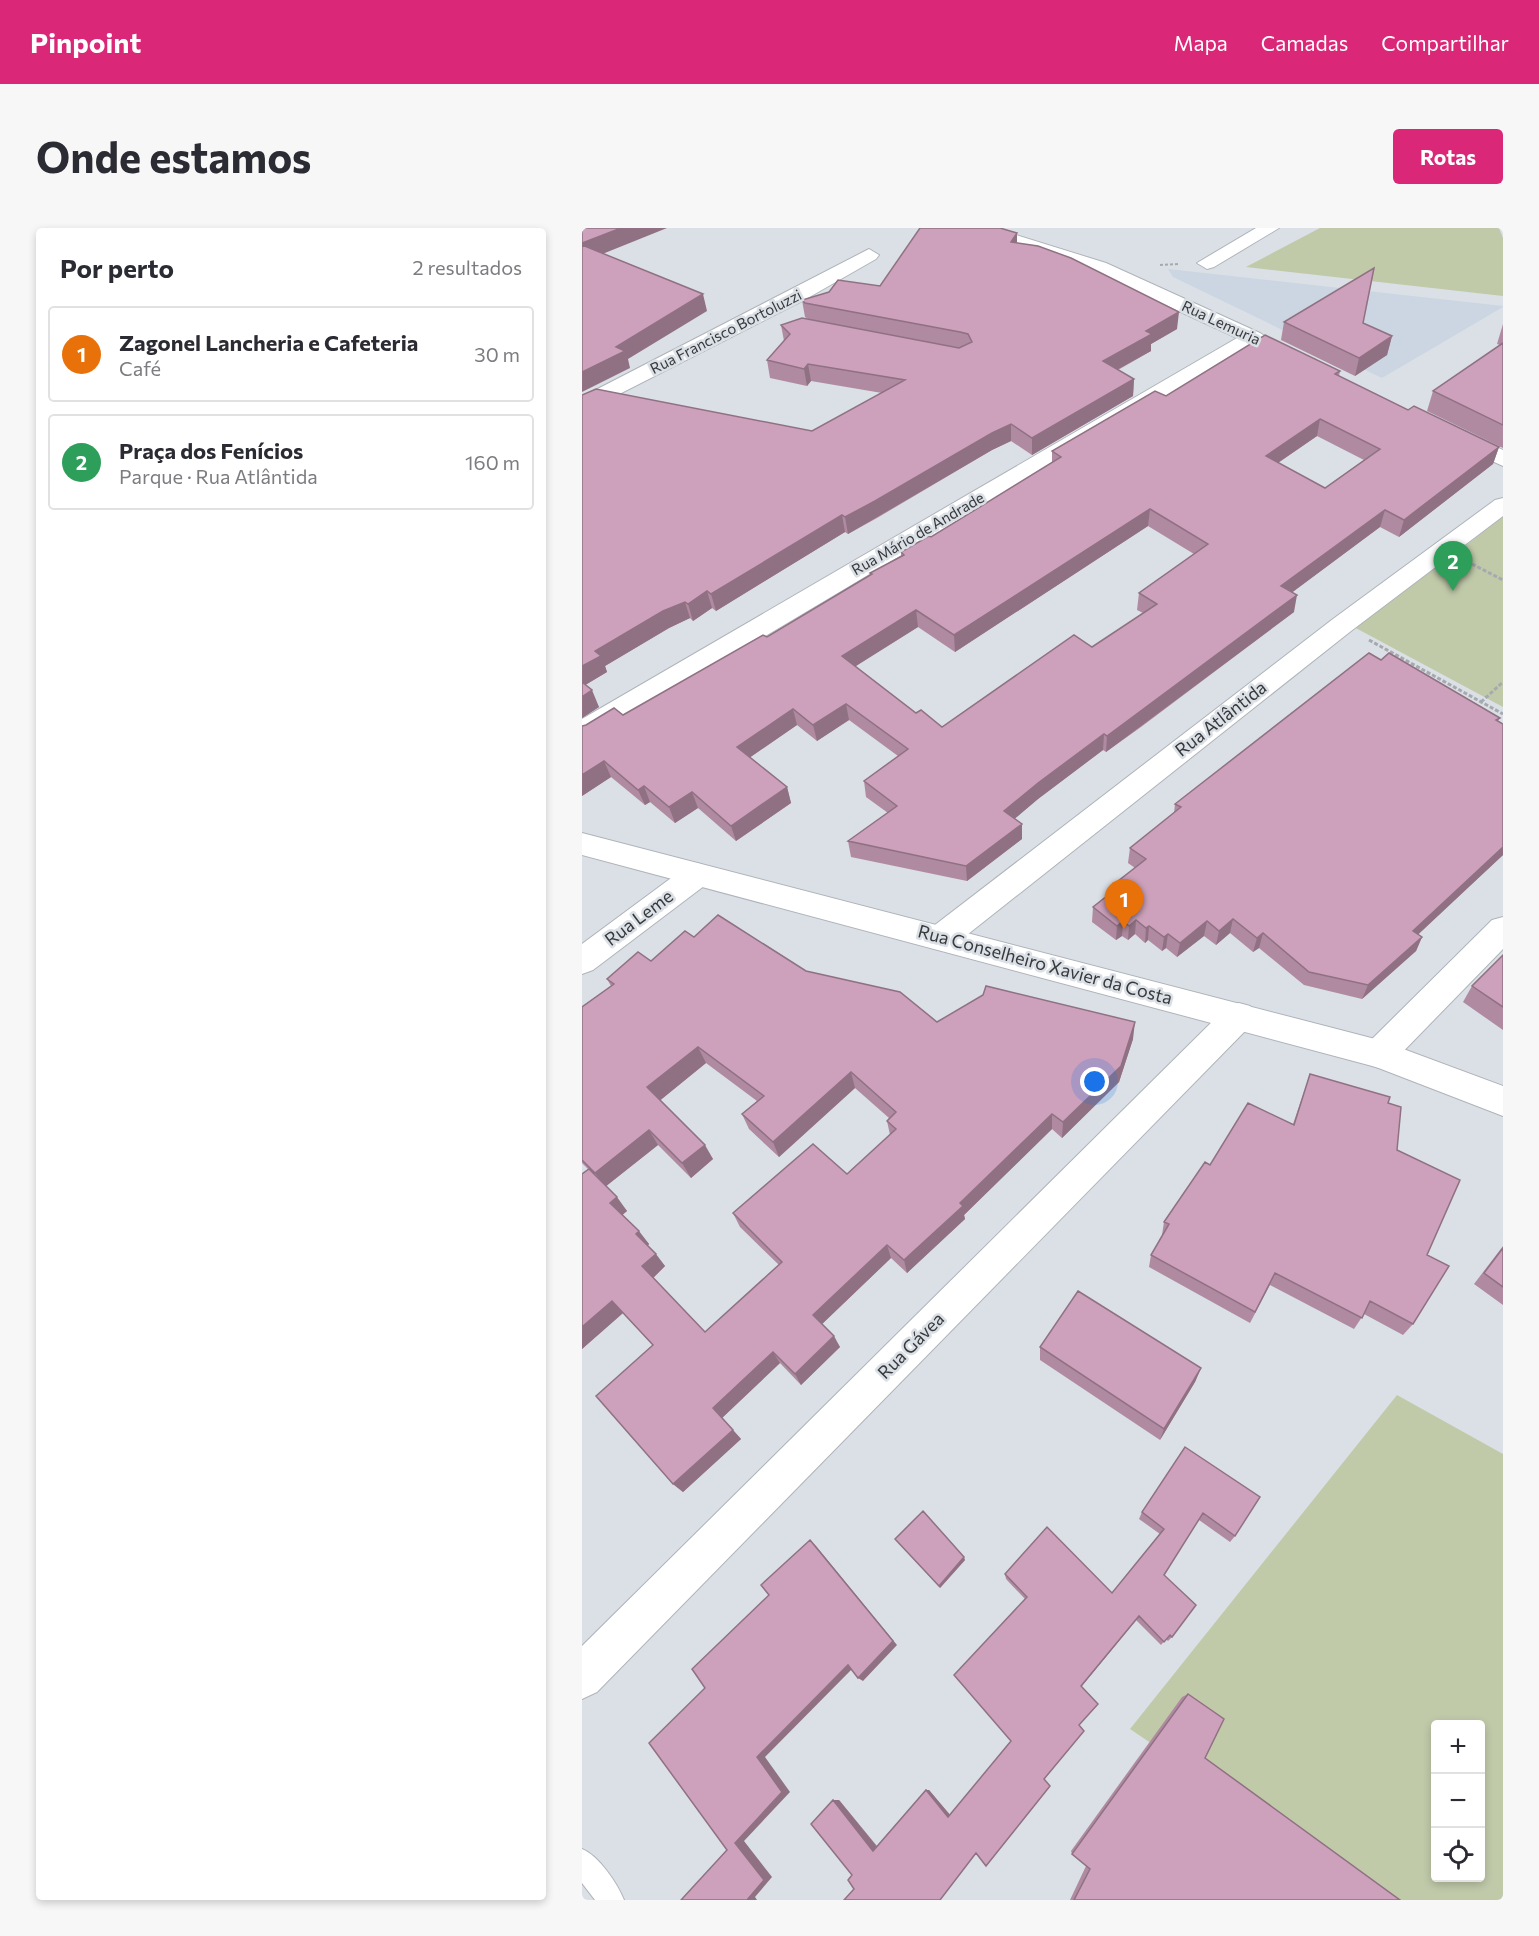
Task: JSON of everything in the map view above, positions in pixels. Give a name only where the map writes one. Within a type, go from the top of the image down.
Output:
[{"type":"street","points":[[1207,263],[1270,228]]},
{"type":"street","name":"Rua Lemuria","points":[[997,235],[1099,267],[1285,352]]},
{"type":"street","name":"Rua Francisco Bortoluzzi","points":[[582,406],[757,316],[868,255]]},
{"type":"street","points":[[757,316],[785,325]]},
{"type":"street","name":"Rua Mário de Andrade","points":[[582,732],[1253,337]]},
{"type":"street","points":[[1441,428],[1503,459]]},
{"type":"street","name":"Rua Atlântida","points":[[942,938],[1342,625],[1503,505]]},
{"type":"street","name":"Rua Conselheiro Xavier da Costa","points":[[582,844],[1379,1054],[1503,1101]]},
{"type":"street","name":"Rua Leme","points":[[582,962],[697,874]]},
{"type":"street","points":[[1379,1054],[1503,929]]},
{"type":"street","name":"Rua Gávea","points":[[582,1677],[1239,1016]]},
{"type":"lane","points":[[582,1862],[611,1900]]},
{"type":"path","points":[[1342,625],[1503,714]]},
{"type":"path","points":[[1480,702],[1503,682]]},
{"type":"shaded area","points":[[1168,269],[1503,307],[1382,378],[1173,277]]},
{"type":"green space","points":[[1320,228],[1499,228],[1503,238],[1503,296],[1246,267]]},
{"type":"green space","points":[[1503,516],[1503,707],[1352,626],[1454,555]]},
{"type":"green space","points":[[1397,1395],[1503,1454],[1503,1900],[1383,1900],[1130,1729]]},
{"type":"building","points":[[582,228],[621,228],[582,243]]},
{"type":"building","points":[[920,228],[1000,228],[1017,233],[1011,242],[1038,246],[1071,258],[1179,312],[1146,331],[1152,334],[1103,361],[1134,379],[1032,438],[1011,424],[992,433],[875,501],[845,517],[842,515],[711,594],[707,591],[688,604],[685,602],[663,611],[595,651],[601,656],[582,666],[582,395],[596,389],[812,431],[905,380],[808,364],[804,369],[767,360],[790,334],[781,325],[802,318],[959,348],[972,342],[968,334],[960,332],[805,303],[802,300],[829,292],[838,280],[880,286]]},
{"type":"building","points":[[582,245],[703,294],[616,347],[625,351],[582,372]]},
{"type":"building","points":[[1374,268],[1363,323],[1392,336],[1359,358],[1284,322]]},
{"type":"building","points":[[1265,335],[1340,371],[1335,374],[1408,410],[1414,406],[1499,447],[1404,520],[1385,510],[1281,586],[1297,595],[1107,736],[1104,734],[1038,783],[1004,811],[1022,824],[966,866],[848,841],[897,806],[864,781],[908,749],[846,704],[813,725],[793,709],[737,747],[787,787],[731,826],[692,792],[669,807],[644,786],[638,790],[604,761],[582,775],[582,726],[614,708],[623,715],[763,635],[767,637],[872,574],[870,573],[904,555],[901,552],[931,537],[1061,457],[1052,451],[1155,391],[1166,396]],"holes":[[[1320,419],[1380,449],[1325,488],[1266,456]],[[1150,509],[1208,544],[1139,593],[1157,604],[1092,647],[1074,635],[942,727],[921,710],[916,713],[842,656],[916,610],[954,635]]]},
{"type":"building","points":[[1503,343],[1503,425],[1433,391]]},
{"type":"building","points":[[1369,653],[1381,660],[1389,653],[1500,718],[1496,720],[1503,724],[1503,847],[1413,931],[1422,937],[1368,985],[1309,972],[1263,933],[1257,938],[1233,919],[1219,931],[1207,921],[1180,943],[1168,934],[1164,937],[1149,926],[1146,928],[1136,920],[1129,926],[1123,921],[1117,926],[1093,907],[1117,888],[1113,885],[1146,859],[1130,848],[1181,807],[1175,804]]},
{"type":"building","points":[[582,682],[592,690],[582,697]]},
{"type":"building","points":[[718,915],[806,971],[900,992],[937,1022],[983,995],[986,986],[1135,1022],[1121,1066],[1063,1122],[1052,1114],[960,1203],[963,1206],[904,1260],[887,1245],[813,1315],[834,1336],[795,1374],[773,1352],[713,1408],[733,1430],[673,1484],[596,1396],[653,1345],[612,1301],[582,1327],[582,1174],[589,1169],[617,1197],[610,1203],[639,1231],[636,1234],[656,1254],[642,1266],[705,1332],[782,1262],[733,1213],[813,1144],[847,1174],[896,1129],[887,1121],[896,1112],[851,1072],[773,1142],[742,1114],[764,1096],[698,1047],[647,1087],[705,1145],[682,1163],[649,1130],[595,1173],[582,1160],[582,1007],[614,984],[607,979],[638,952],[651,961],[685,931],[694,937]]},
{"type":"building","points":[[1503,955],[1503,1007],[1472,986]]},
{"type":"building","points":[[1310,1074],[1390,1097],[1388,1103],[1401,1107],[1397,1150],[1460,1180],[1427,1255],[1449,1266],[1413,1324],[1370,1301],[1362,1318],[1275,1273],[1255,1312],[1151,1255],[1169,1224],[1164,1222],[1205,1162],[1210,1165],[1248,1103],[1294,1125]]},
{"type":"building","points":[[1503,1248],[1503,1287],[1484,1273]]},
{"type":"building","points":[[1078,1291],[1201,1368],[1164,1429],[1040,1347]]},
{"type":"building","points":[[1185,1447],[1260,1497],[1235,1536],[1203,1513],[1164,1575],[1196,1605],[1172,1637],[1170,1635],[1164,1642],[1139,1616],[1081,1686],[1098,1704],[1079,1725],[1084,1731],[1044,1779],[1050,1786],[986,1866],[976,1853],[940,1900],[844,1900],[854,1889],[848,1880],[852,1875],[811,1824],[833,1800],[873,1851],[926,1790],[948,1817],[1011,1741],[954,1675],[1027,1597],[1005,1574],[1047,1527],[1112,1593],[1164,1529],[1142,1512]]},
{"type":"building","points":[[923,1511],[964,1557],[939,1586],[895,1539]]},
{"type":"building","points":[[810,1540],[893,1641],[858,1678],[848,1665],[757,1757],[782,1792],[735,1843],[764,1880],[747,1900],[681,1900],[727,1850],[649,1743],[705,1688],[692,1669],[769,1595],[761,1585]]},
{"type":"building","points":[[1188,1694],[1224,1719],[1205,1758],[1400,1900],[1074,1900],[1090,1869],[1072,1854]]},
{"type":"place","name":"Praça dos Fenícios","points":[[1453,591]]},
{"type":"place","name":"Zagonel Lancheria e Cafeteria","points":[[1124,929]]}]
